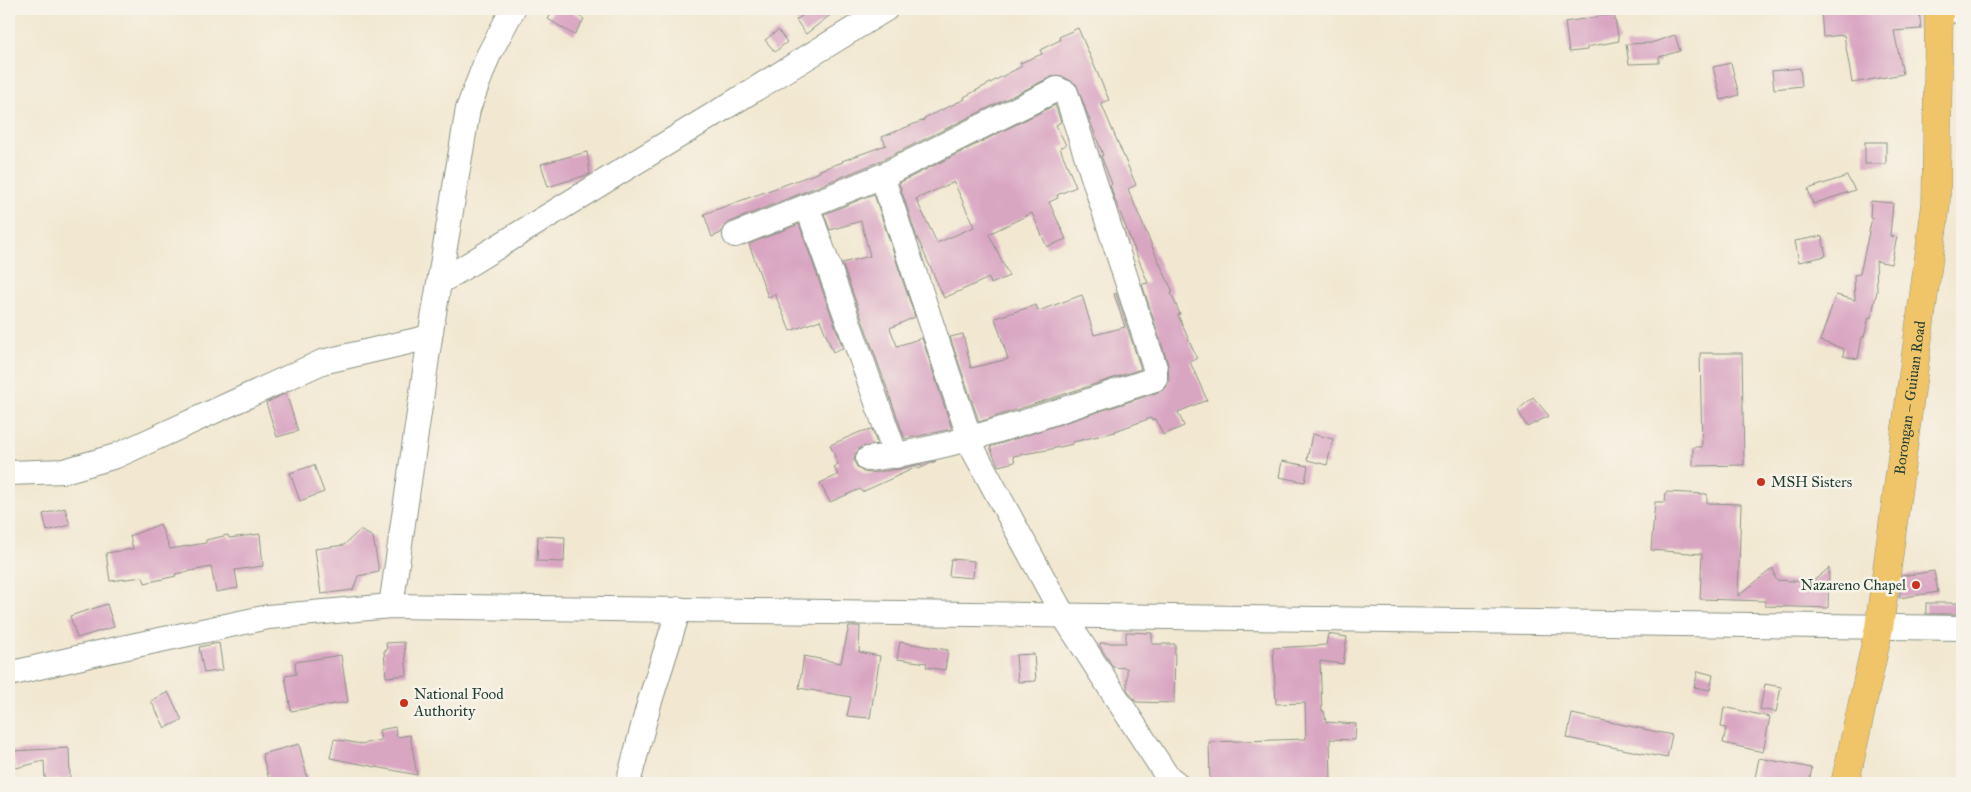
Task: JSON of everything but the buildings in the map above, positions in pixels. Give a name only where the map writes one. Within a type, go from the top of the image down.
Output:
[{"type":"main road","name":"Borongan – Guiuan Road","points":[[1845,783],[1879,628],[1936,204],[1939,9]]},
{"type":"street","points":[[391,606],[430,337],[468,109],[488,56],[514,9]]},
{"type":"street","points":[[440,282],[886,9]]},
{"type":"street","points":[[1939,9],[1962,11]]},
{"type":"street","points":[[735,234],[882,176],[1057,89],[1066,93],[1155,368],[1155,379],[970,438],[896,456],[868,459]]},
{"type":"street","points":[[882,176],[974,450],[1063,615],[1167,776],[1176,783]]},
{"type":"street","points":[[806,206],[896,456]]},
{"type":"street","points":[[9,474],[64,471],[116,456],[322,362],[430,337]]},
{"type":"street","points":[[9,674],[268,617],[391,606],[1962,628]]},
{"type":"street","points":[[628,783],[649,704],[679,609]]},
{"type":"place","name":"MSH Sisters","points":[[1761,482]]},
{"type":"place","name":"Nazareno Chapel","points":[[1916,585]]},
{"type":"place","name":"National Food Authority","points":[[404,703]]}]
